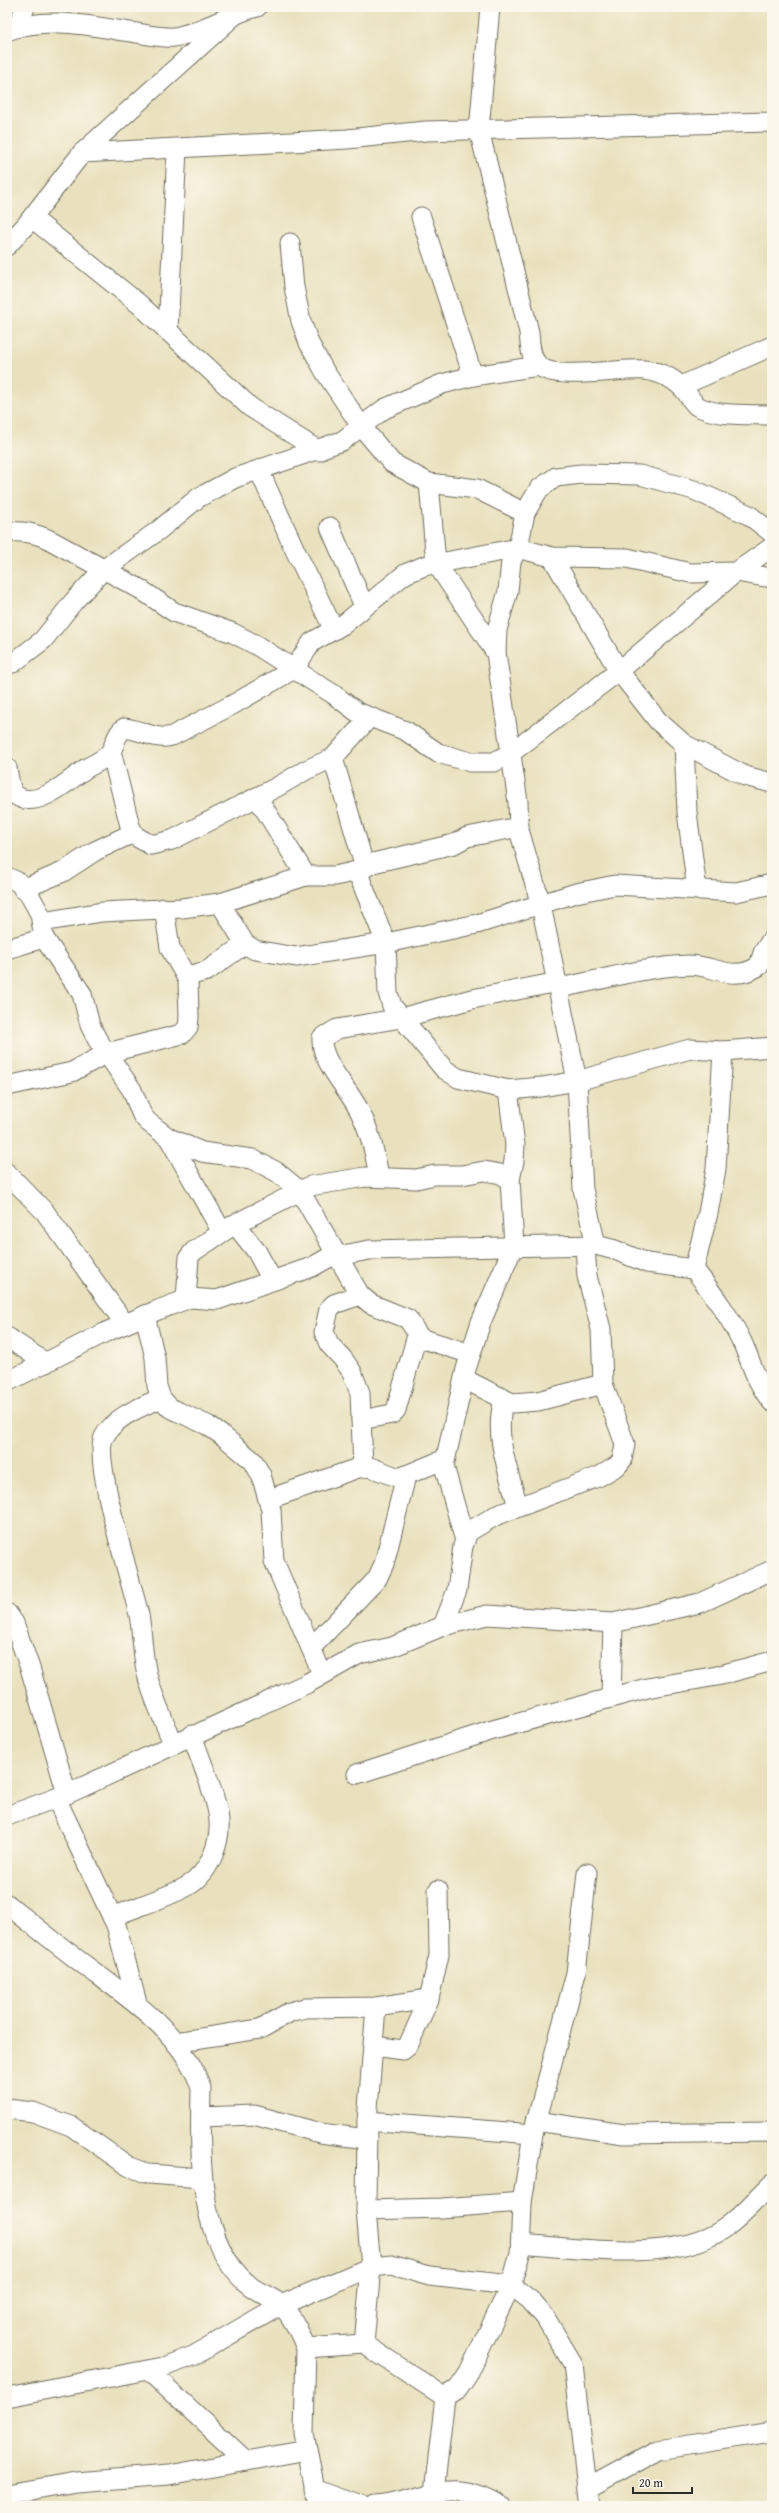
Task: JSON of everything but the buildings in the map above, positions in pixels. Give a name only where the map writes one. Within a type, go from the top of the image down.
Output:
[{"type":"street","points":[[12,29],[25,7]]},
{"type":"street","points":[[12,29],[52,22],[173,37],[197,30],[238,12],[257,7]]},
{"type":"street","points":[[490,7],[479,130],[529,332],[532,354],[539,366]]},
{"type":"street","points":[[7,246],[32,218],[82,153],[238,12]]},
{"type":"street","points":[[82,153],[347,139],[426,131],[772,122]]},
{"type":"street","points":[[168,331],[177,148]]},
{"type":"street","points":[[420,217],[473,376]]},
{"type":"street","points":[[32,218],[139,304],[250,407],[318,451]]},
{"type":"street","points":[[290,243],[294,287],[301,320],[309,343],[325,372],[361,426],[392,463],[429,483],[477,489],[525,513]]},
{"type":"street","points":[[681,386],[772,346]]},
{"type":"street","points":[[7,664],[13,663],[43,640],[74,601],[103,570],[159,530],[198,498],[235,478],[318,451],[342,441],[384,409],[442,384],[473,376],[539,366],[554,371],[604,373],[643,370],[666,374],[681,386],[696,405],[710,410],[772,415]]},
{"type":"street","points":[[259,470],[294,548],[334,630]]},
{"type":"street","points":[[443,1626],[457,1590],[465,1541],[468,1532],[475,1526],[518,1507],[600,1476],[618,1466],[622,1460],[625,1444],[604,1384],[601,1329],[587,1276],[591,1245],[583,1189],[577,1081],[541,905],[519,827],[518,802],[496,653],[497,630],[508,591],[511,561],[518,548],[525,513],[539,490],[556,477],[581,474],[640,475],[694,490],[749,515],[772,533]]},
{"type":"street","points":[[429,483],[436,563],[496,653]]},
{"type":"street","points":[[330,527],[364,606]]},
{"type":"street","points":[[7,532],[22,531],[36,534],[140,589],[174,612],[233,633],[294,669],[333,694],[357,712],[369,718],[406,731],[438,753],[470,762],[494,762],[511,753],[619,671],[736,572],[772,547]]},
{"type":"street","points":[[7,768],[11,788],[16,796],[26,799],[33,798],[49,794],[73,780],[110,751],[117,733],[124,728],[135,729],[154,737],[163,738],[172,736],[234,704],[294,669],[312,642],[344,624],[364,606],[405,574],[436,563],[518,548],[552,557],[627,558],[690,574],[736,572],[772,578]]},
{"type":"street","points":[[552,557],[619,671],[658,721],[684,744],[745,776],[772,783]]},
{"type":"street","points":[[110,751],[133,833],[143,842],[151,845],[172,840],[306,770],[333,758],[369,718]]},
{"type":"street","points":[[684,744],[687,812],[697,890]]},
{"type":"street","points":[[333,758],[361,870],[386,943],[388,993],[392,1006],[444,1069],[458,1078],[508,1090],[577,1081],[690,1049],[723,1051],[772,1048]]},
{"type":"street","points":[[257,796],[306,876]]},
{"type":"street","points":[[7,949],[43,930],[102,912],[220,903],[306,876],[335,876],[361,870],[373,863],[454,844],[467,837],[519,827]]},
{"type":"street","points":[[23,889],[63,872],[95,851],[133,833]]},
{"type":"street","points":[[7,877],[18,882],[36,908],[43,930],[82,994],[90,1025],[107,1054],[132,1090],[142,1115],[148,1122],[170,1138],[202,1152],[252,1160],[277,1172],[300,1191],[336,1257],[360,1295],[371,1304],[408,1319],[417,1335],[425,1340],[471,1354]]},
{"type":"street","points":[[220,903],[245,944],[255,950],[296,958],[386,943],[477,924],[576,893],[615,885],[736,892],[772,884]]},
{"type":"street","points":[[7,1086],[72,1072],[107,1054],[182,1034],[188,1027],[188,980],[170,948],[164,908]]},
{"type":"street","points":[[379,1176],[370,1135],[361,1112],[323,1052],[322,1038],[337,1029],[401,1018],[472,999],[658,968],[690,965],[718,972],[747,973],[759,966],[763,953],[772,939]]},
{"type":"street","points":[[188,980],[191,975],[207,971],[245,944]]},
{"type":"street","points":[[694,1268],[708,1213],[716,1169],[723,1051]]},
{"type":"street","points":[[465,1541],[446,1480],[445,1459],[471,1354],[482,1322],[514,1245],[510,1180],[514,1161],[515,1145],[508,1090]]},
{"type":"street","points":[[170,1138],[229,1228],[258,1252],[272,1280]]},
{"type":"street","points":[[186,1300],[189,1257],[194,1251],[229,1228],[310,1186],[379,1176],[416,1179],[435,1175],[462,1175],[484,1171],[501,1174],[510,1180]]},
{"type":"street","points":[[7,1172],[46,1212],[125,1324]]},
{"type":"street","points":[[7,1382],[145,1315],[186,1300],[217,1300],[336,1257],[369,1250],[514,1245],[591,1245],[615,1250],[646,1263],[694,1268],[727,1312],[743,1345],[761,1389],[772,1402]]},
{"type":"street","points":[[360,1295],[334,1304],[328,1309],[324,1332],[329,1344],[343,1359],[357,1384],[360,1393],[363,1468]]},
{"type":"street","points":[[145,1315],[155,1358],[157,1386],[161,1398],[170,1408],[184,1416],[207,1425],[253,1461],[261,1475],[269,1500],[274,1561],[322,1674]]},
{"type":"street","points":[[360,1420],[392,1414],[396,1410],[417,1335]]},
{"type":"street","points":[[7,1337],[46,1362]]},
{"type":"street","points":[[464,1379],[497,1394],[504,1400],[512,1403],[538,1401],[604,1384]]},
{"type":"street","points":[[161,1398],[130,1412],[116,1423],[104,1438],[103,1450],[104,1472],[119,1544],[139,1616],[148,1678],[173,1744]]},
{"type":"street","points":[[504,1400],[500,1416],[500,1435],[518,1507]]},
{"type":"street","points":[[269,1500],[363,1468],[370,1467],[399,1478],[445,1459]]},
{"type":"street","points":[[311,1648],[377,1579],[384,1564],[406,1476]]},
{"type":"street","points":[[7,1816],[61,1796],[322,1674],[359,1654],[392,1647],[443,1626],[487,1615],[613,1623],[700,1603],[772,1570]]},
{"type":"street","points":[[7,1614],[14,1623],[30,1668],[61,1796],[112,1917],[137,2003]]},
{"type":"street","points":[[611,1698],[613,1623]]},
{"type":"street","points":[[357,1774],[493,1730],[648,1688],[717,1676],[772,1661]]},
{"type":"street","points":[[112,1917],[186,1887],[201,1876],[211,1860],[219,1831],[218,1813],[192,1735]]},
{"type":"street","points":[[445,2396],[458,2389],[467,2376],[511,2284],[522,2244],[522,2202],[535,2127],[576,1973],[587,1873]]},
{"type":"street","points":[[373,2046],[403,2050],[408,2046],[429,1998],[439,1955],[438,1890]]},
{"type":"street","points":[[7,1904],[137,2003],[176,2042],[197,2075],[201,2088],[201,2178],[210,2219],[224,2253],[248,2285],[281,2304],[302,2337],[306,2348],[304,2433],[316,2497],[360,2506]]},
{"type":"street","points":[[176,2042],[260,2029],[290,2012],[305,2008],[376,2007],[429,1998]]},
{"type":"street","points":[[364,2344],[371,2267],[366,2210],[367,2121],[376,2007]]},
{"type":"street","points":[[7,2109],[33,2112],[72,2126],[128,2166],[149,2174],[201,2178]]},
{"type":"street","points":[[201,2116],[254,2115],[320,2133],[367,2139]]},
{"type":"street","points":[[367,2121],[535,2127],[624,2134],[772,2132]]},
{"type":"street","points":[[522,2244],[631,2252],[680,2245],[705,2239],[725,2228],[772,2184]]},
{"type":"street","points":[[366,2210],[442,2208],[522,2202]]},
{"type":"street","points":[[7,2397],[149,2371],[193,2356],[281,2304],[371,2267],[392,2265],[429,2276],[511,2284],[530,2300],[545,2317],[573,2364],[588,2497],[658,2450],[772,2432]]},
{"type":"street","points":[[306,2348],[364,2344],[445,2396]]},
{"type":"street","points":[[149,2371],[246,2461]]},
{"type":"street","points":[[434,2492],[445,2396]]},
{"type":"street","points":[[7,2494],[76,2482],[142,2479],[307,2450]]},
{"type":"street","points":[[374,2506],[393,2505],[434,2492],[464,2490],[483,2495],[500,2506]]}]
